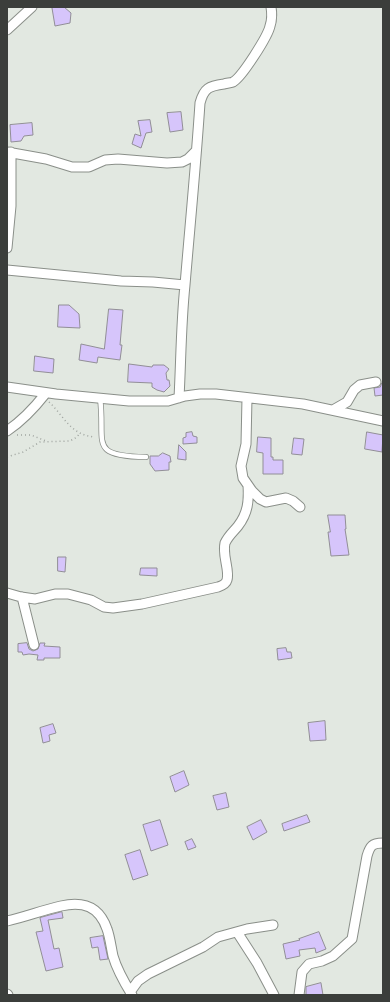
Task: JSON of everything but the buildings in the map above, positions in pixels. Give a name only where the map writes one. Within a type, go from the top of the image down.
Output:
[{"type":"street","points":[[7,30],[32,7]]},
{"type":"street","points":[[179,398],[185,285],[200,103],[203,92],[209,87],[232,82],[238,77],[264,42],[272,20],[271,7]]},
{"type":"street","points":[[7,248],[11,206],[9,152],[72,167],[89,167],[105,160],[118,159],[168,163],[182,162],[188,159],[196,151]]},
{"type":"street","points":[[7,270],[121,281],[185,285]]},
{"type":"street","points":[[333,410],[348,402],[354,390],[360,385],[376,382]]},
{"type":"street","points":[[7,387],[44,395],[129,401],[168,401],[200,394],[247,398],[333,410],[383,421]]},
{"type":"street","points":[[7,431],[18,423],[44,395]]},
{"type":"street","points":[[247,398],[246,444],[241,466],[243,478],[260,499],[266,502],[286,498],[293,501],[300,507]]},
{"type":"street","points":[[7,593],[22,598],[35,599],[55,594],[68,594],[113,608],[142,604],[218,587],[225,583],[227,579],[224,552],[226,543],[247,511],[249,498],[248,485]]},
{"type":"street","points":[[22,598],[34,645]]},
{"type":"street","points":[[299,995],[302,972],[309,964],[322,961],[333,956],[352,939],[367,856],[370,847],[373,844],[383,842]]},
{"type":"street","points":[[7,921],[61,906],[82,904],[95,910],[103,918],[108,930],[113,956],[120,975],[131,993],[138,981],[148,974],[203,947],[218,937],[273,925]]},
{"type":"street","points":[[237,932],[257,963],[274,995]]},
{"type":"lane","points":[[100,398],[101,437],[103,446],[109,452],[117,455],[146,457]]},
{"type":"path","points":[[44,395],[60,413],[68,425],[86,436],[101,437]]},
{"type":"path","points":[[7,457],[23,452],[40,442],[70,441],[77,437],[80,433]]},
{"type":"path","points":[[16,435],[31,435],[47,441]]}]
